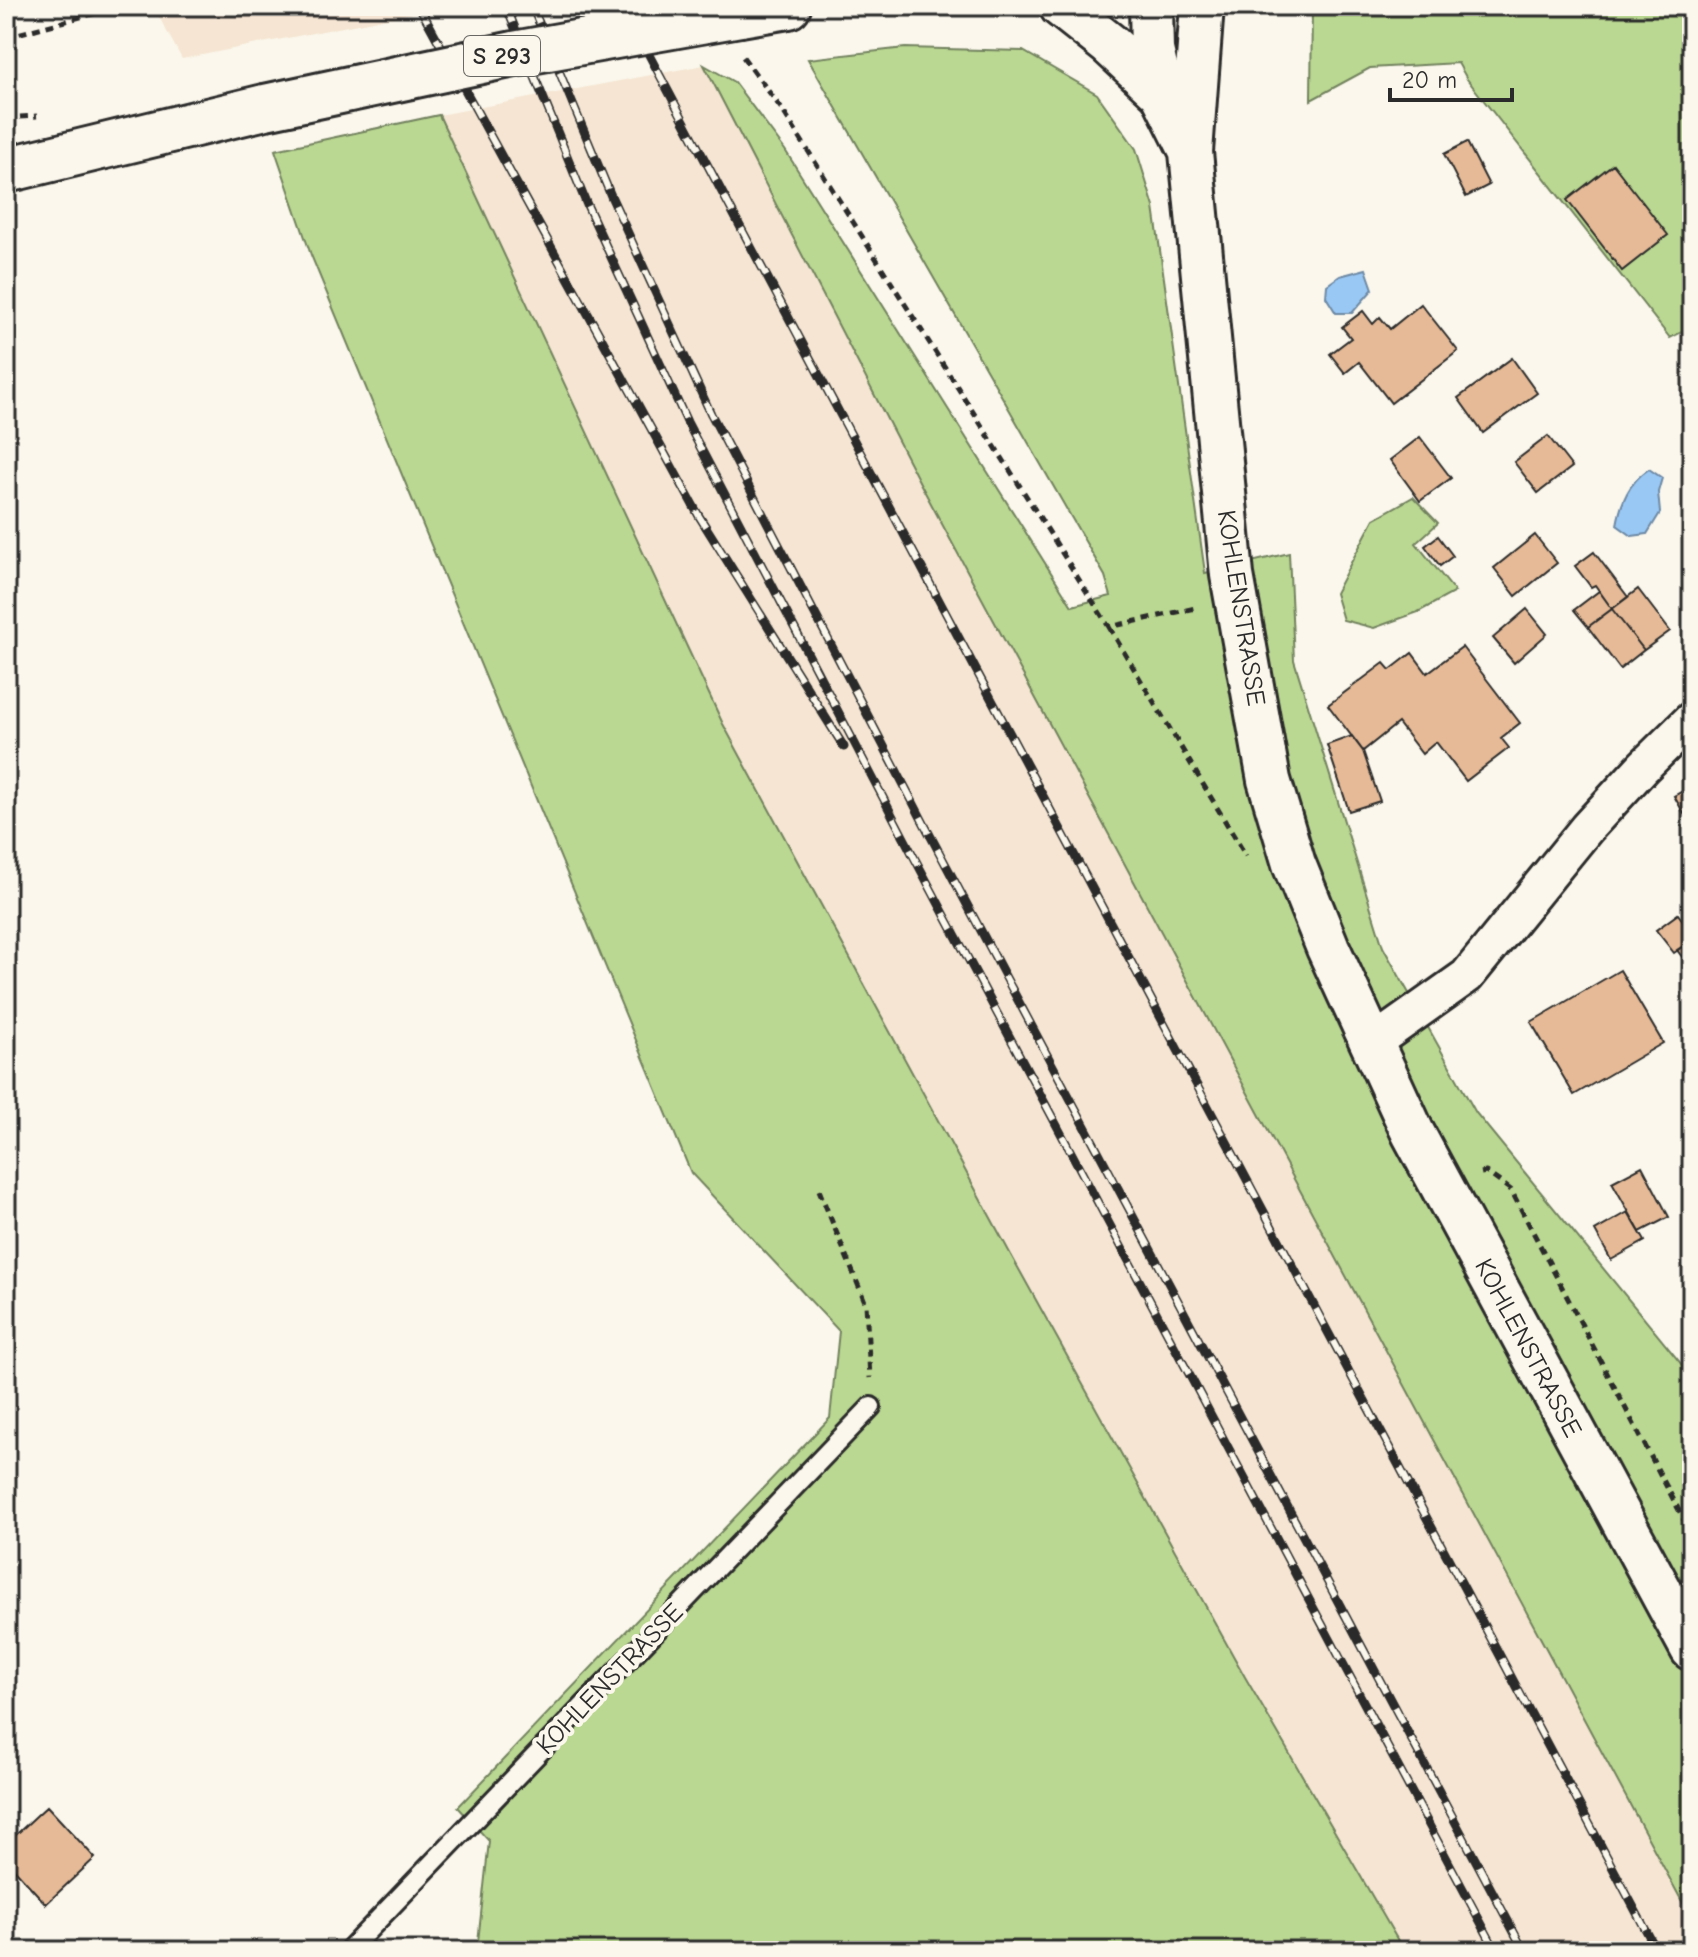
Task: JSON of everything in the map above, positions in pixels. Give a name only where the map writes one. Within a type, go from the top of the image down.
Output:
[{"type":"main road","name":"S 293","points":[[6,170],[265,107],[514,54],[739,30],[788,6]]},
{"type":"street","points":[[1061,6],[1109,44],[1162,93]]},
{"type":"street","name":"KOHLENSTRASSE","points":[[1151,6],[1152,50],[1162,93],[1191,152]]},
{"type":"street","name":"KOHLENSTRASSE","points":[[1202,6],[1191,152],[1224,511],[1236,600],[1269,780],[1294,864],[1370,1045],[1440,1183],[1692,1649]]},
{"type":"street","points":[[1370,1045],[1467,976],[1587,828],[1692,719]]},
{"type":"lane","name":"KOHLENSTRASSE","points":[[348,1951],[871,1407]]},
{"type":"path","points":[[6,37],[122,6]]},
{"type":"path","points":[[739,30],[744,60],[781,108],[1109,627],[1236,600]]},
{"type":"path","points":[[1440,1183],[1486,1172],[1511,1190],[1692,1535]]},
{"type":"path","points":[[819,1190],[866,1304],[871,1407]]},
{"type":"shaded area","points":[[153,6],[448,6],[182,59]]},
{"type":"shaded area","points":[[704,65],[920,483],[1692,1920],[1692,1951],[1404,1951],[1245,1677],[1011,1255],[723,724],[439,115]]},
{"type":"green space","points":[[1312,6],[1692,6],[1692,327],[1670,338],[1467,79],[1458,63],[1370,68],[1311,100]]},
{"type":"green space","points":[[905,48],[1023,51],[1097,94],[1136,149],[1154,207],[1205,573],[1289,553],[1294,660],[1383,947],[1476,1113],[1692,1377],[1692,1920],[920,483],[704,65],[734,82],[785,150],[1072,606],[1111,596],[1105,576],[808,59]]},
{"type":"green space","points":[[439,115],[723,724],[1011,1255],[1245,1677],[1404,1951],[477,1951],[489,1841],[458,1807],[830,1418],[839,1331],[691,1173],[311,255],[275,150]]},
{"type":"green space","points":[[1413,497],[1438,523],[1416,543],[1455,592],[1418,612],[1374,628],[1343,620],[1335,593],[1374,519]]},
{"type":"water","points":[[1366,269],[1373,289],[1352,313],[1336,313],[1326,297],[1327,285],[1340,276]]},
{"type":"water","points":[[1649,469],[1662,478],[1658,492],[1660,513],[1647,534],[1632,536],[1617,525],[1619,517],[1631,486]]},
{"type":"building","points":[[1467,142],[1489,185],[1466,197],[1444,154]]},
{"type":"building","points":[[1613,164],[1668,235],[1622,271],[1567,200]]},
{"type":"building","points":[[1421,304],[1458,351],[1391,403],[1359,362],[1345,373],[1330,354],[1351,338],[1342,327],[1363,311],[1373,324],[1380,317],[1390,329]]},
{"type":"building","points":[[1512,358],[1537,393],[1483,433],[1458,398]]},
{"type":"building","points":[[1548,436],[1572,467],[1538,493],[1514,462]]},
{"type":"building","points":[[1420,437],[1451,478],[1420,501],[1390,460]]},
{"type":"building","points":[[1535,535],[1557,563],[1516,596],[1494,568]]},
{"type":"building","points":[[1438,536],[1453,556],[1440,566],[1425,546]]},
{"type":"building","points":[[1594,552],[1628,597],[1612,609],[1595,585],[1591,587],[1575,566]]},
{"type":"building","points":[[1638,589],[1670,631],[1644,650],[1612,609]]},
{"type":"building","points":[[1599,591],[1612,609],[1588,627],[1574,610]]},
{"type":"building","points":[[1527,609],[1547,634],[1514,663],[1493,638]]},
{"type":"building","points":[[1612,609],[1644,650],[1620,669],[1588,627]]},
{"type":"building","points":[[1462,647],[1520,723],[1501,738],[1509,748],[1466,781],[1436,742],[1422,754],[1398,723],[1363,751],[1328,705],[1384,663],[1390,670],[1412,653],[1427,673]]},
{"type":"building","points":[[1352,736],[1363,751],[1380,801],[1349,811],[1327,745]]},
{"type":"building","points":[[1692,786],[1692,828],[1674,796]]},
{"type":"building","points":[[1678,914],[1692,933],[1692,940],[1674,953],[1656,930]]},
{"type":"building","points":[[1692,940],[1692,969],[1691,969],[1677,950]]},
{"type":"building","points":[[1620,970],[1663,1043],[1574,1095],[1531,1022]]},
{"type":"building","points":[[1642,1166],[1669,1217],[1640,1232],[1612,1182]]},
{"type":"building","points":[[1628,1212],[1645,1241],[1611,1260],[1595,1231]]},
{"type":"building","points":[[47,1806],[95,1858],[46,1904],[6,1860],[6,1844]]},
{"type":"railway","points":[[419,6],[699,516],[844,747]]},
{"type":"railway","points":[[506,6],[587,205],[687,422],[915,859],[1496,1951]]},
{"type":"railway","points":[[532,6],[611,196],[711,414],[930,835],[1524,1951]]},
{"type":"railway","points":[[623,6],[1657,1951]]}]
